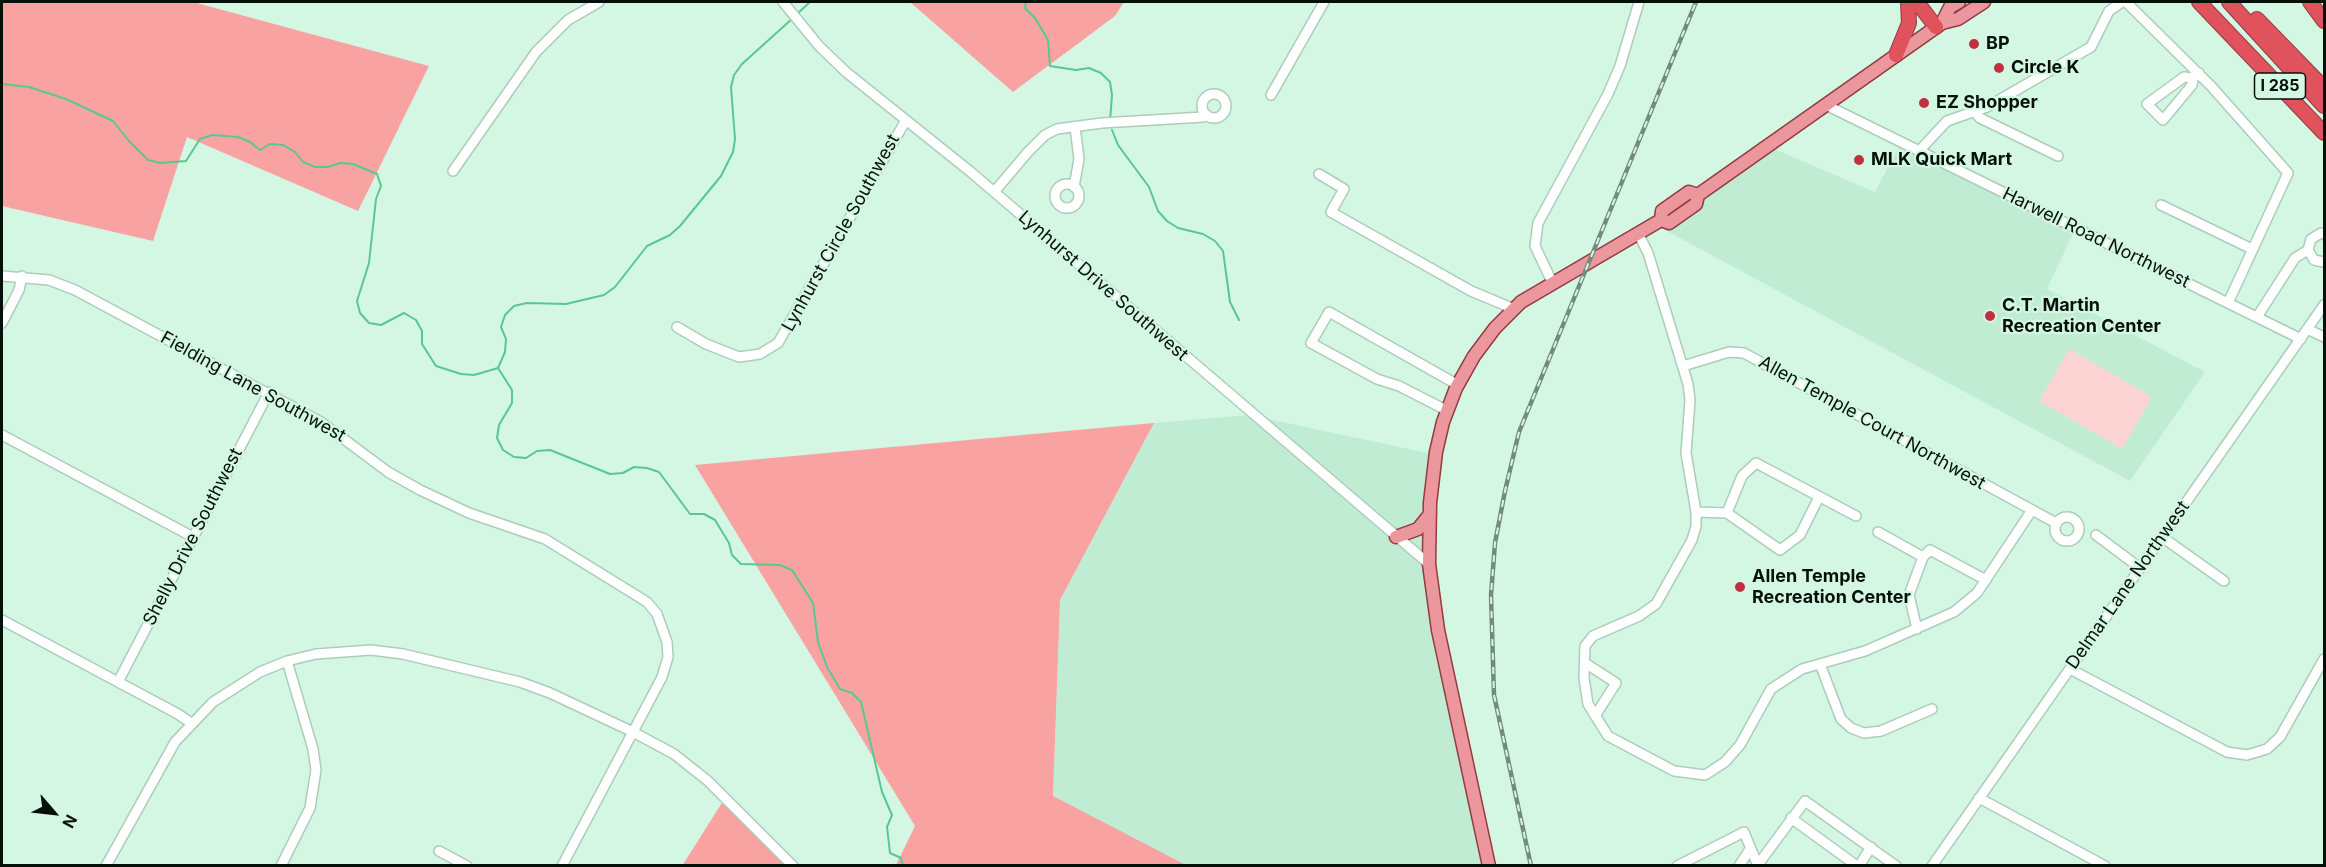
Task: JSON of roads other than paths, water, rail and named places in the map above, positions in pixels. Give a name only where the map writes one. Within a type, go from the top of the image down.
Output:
[{"type":"highway","points":[[1896,55],[1909,23],[1908,2]]},
{"type":"highway","points":[[1917,2],[1939,25]]},
{"type":"highway","points":[[1927,2],[1939,25]]},
{"type":"highway","name":"I 285","points":[[2199,2],[2325,133]]},
{"type":"highway","points":[[2229,2],[2325,106]]},
{"type":"highway","name":"I 285","points":[[2240,2],[2325,88]]},
{"type":"highway","points":[[2310,2],[2325,21]]},
{"type":"main road","points":[[1939,25],[1950,8],[1959,2]]},
{"type":"main road","points":[[1489,866],[1438,630],[1429,564],[1430,514],[1436,452],[1458,385],[1474,356],[1514,309],[1552,282],[1661,220],[1669,223],[1677,218],[1696,204],[1698,195],[1896,55],[1939,25],[1958,19],[1984,2]]},
{"type":"main road","points":[[1396,537],[1418,529],[1430,514]]},
{"type":"street","points":[[453,171],[536,52],[568,20],[599,2]]},
{"type":"street","name":"Lynhurst Drive Southwest","points":[[783,2],[819,46],[846,72],[994,192],[1429,564]]},
{"type":"street","points":[[1271,95],[1324,2]]},
{"type":"street","points":[[1552,282],[1535,246],[1538,223],[1608,94],[1620,66],[1639,2]]},
{"type":"street","points":[[1920,150],[1947,121],[1987,107],[2091,47],[2109,11],[2124,2],[2288,173],[2228,303]]},
{"type":"street","points":[[2196,76],[2193,85],[2163,120],[2147,105],[2184,77],[2196,76]]},
{"type":"street","name":"Harwell Road Northwest","points":[[1826,105],[2301,339]]},
{"type":"street","points":[[1974,111],[1980,118],[2058,156]]},
{"type":"street","points":[[994,192],[1045,135],[1057,129],[1207,115]]},
{"type":"street","name":"Lynhurst Circle Southwest","points":[[677,327],[706,344],[738,357],[760,354],[778,343],[906,120]]},
{"type":"street","points":[[1074,187],[1079,159],[1075,127]]},
{"type":"street","points":[[1319,174],[1344,189],[1331,212],[1471,291],[1514,309]]},
{"type":"street","points":[[2161,205],[2252,249]]},
{"type":"street","points":[[1638,233],[1648,253],[1683,366],[1690,399],[1686,453],[1696,513],[1692,540],[1656,604],[1639,616],[1593,636],[1585,646],[1588,704],[1608,736],[1674,771],[1705,774],[1725,762],[1740,745],[1771,689],[1802,669],[1865,651],[1954,612],[1977,593],[2032,510]]},
{"type":"street","points":[[2257,317],[2295,258],[2308,250],[2311,239],[2321,233],[2325,234]]},
{"type":"street","points":[[2308,250],[2314,260],[2325,262]]},
{"type":"street","name":"Fielding Lane Southwest","points":[[2,276],[49,280],[75,290],[269,392],[321,422],[388,472],[420,490],[469,513],[545,539],[647,602],[664,628],[668,657],[662,678],[562,866]]},
{"type":"street","points":[[2,323],[19,290],[22,276]]},
{"type":"street","name":"Delmar Lane Northwest","points":[[1932,866],[2325,305]]},
{"type":"street","points":[[1448,411],[1399,386],[1377,380],[1311,343],[1329,312],[1458,385]]},
{"type":"street","points":[[2307,329],[2325,338]]},
{"type":"street","name":"Allen Temple Court Northwest","points":[[1683,366],[1729,352],[1744,353],[2056,523]]},
{"type":"street","name":"Shelly Drive Southwest","points":[[118,682],[269,392]]},
{"type":"street","points":[[2,435],[193,537]]},
{"type":"street","points":[[1727,513],[1742,476],[1756,463],[1856,516]]},
{"type":"street","points":[[1696,513],[1727,513],[1780,550],[1800,535],[1819,497]]},
{"type":"street","points":[[1878,532],[1923,556]]},
{"type":"street","points":[[2096,535],[2140,568]]},
{"type":"street","points":[[2162,537],[2224,581]]},
{"type":"street","points":[[1917,629],[1909,595],[1923,556],[1929,550],[1986,580]]},
{"type":"street","points":[[2,620],[191,723]]},
{"type":"street","points":[[106,866],[160,765],[191,723],[236,686],[287,661],[344,650],[403,654],[520,682],[633,732],[674,754],[708,781],[793,866]]},
{"type":"street","points":[[2070,669],[2227,752],[2247,755],[2267,749],[2280,737],[2325,660]]},
{"type":"street","points":[[281,866],[310,808],[316,770],[313,749],[287,661]]},
{"type":"street","points":[[1585,663],[1616,683],[1596,716]]},
{"type":"street","points":[[1820,664],[1841,719],[1851,728],[1864,734],[1881,731],[1932,709]]},
{"type":"street","points":[[1979,798],[2105,866]]},
{"type":"street","points":[[1757,865],[1804,801],[1896,866]]},
{"type":"street","points":[[1791,818],[1858,866],[1871,847]]},
{"type":"street","points":[[1677,866],[1743,832],[1757,865]]},
{"type":"street","points":[[1739,866],[1750,849]]},
{"type":"street","points":[[439,851],[466,866]]},
{"type":"waterway","points":[[797,14],[810,2]]},
{"type":"waterway","points":[[1026,2],[1025,8],[1035,18],[1048,40],[1050,66],[1076,70],[1089,68],[1101,73],[1110,82],[1112,95],[1110,121]]},
{"type":"waterway","points":[[2,84],[29,87],[66,99],[113,121],[148,160],[160,163],[186,161],[200,139],[212,135],[238,137],[250,142],[260,150],[270,144],[283,145],[295,152],[303,162],[315,167],[328,167],[340,163],[353,164],[377,174],[381,186],[376,199],[369,263],[357,301],[360,313],[369,323],[381,325],[404,313],[416,320],[422,331],[422,344],[436,366],[461,374],[474,375],[498,368],[505,352],[506,339],[501,327],[505,315],[514,306],[527,303],[566,304],[604,295],[615,287],[647,246],[670,235],[680,226],[721,176],[733,152],[735,139],[731,87],[734,75],[742,64],[793,18]]},
{"type":"waterway","points":[[1112,130],[1118,145],[1149,187],[1158,211],[1167,221],[1178,228],[1203,234],[1215,241],[1223,251],[1230,302],[1239,320]]},
{"type":"waterway","points":[[498,368],[512,390],[512,403],[499,425],[497,438],[503,450],[514,457],[526,458],[537,451],[550,450],[610,474],[623,473],[634,467],[659,472],[690,514],[704,514],[715,520],[729,543],[732,555],[741,564],[780,565],[792,570],[813,603],[818,642],[827,667],[840,689],[852,693],[861,702],[882,792],[892,815],[887,827],[890,853],[901,858],[903,866]]},
{"type":"railway","points":[[1531,866],[1494,695],[1491,595],[1495,543],[1519,432],[1696,2]]},
{"type":"place","name":"BP","points":[[1974,44]]},
{"type":"place","name":"Circle K","points":[[1999,68]]},
{"type":"place","name":"EZ Shopper","points":[[1924,103]]},
{"type":"place","name":"MLK Quick Mart","points":[[1859,160]]},
{"type":"place","name":"C.T. Martin Recreation Center","points":[[1990,316]]},
{"type":"place","name":"Allen Temple Recreation Center","points":[[1740,587]]}]
